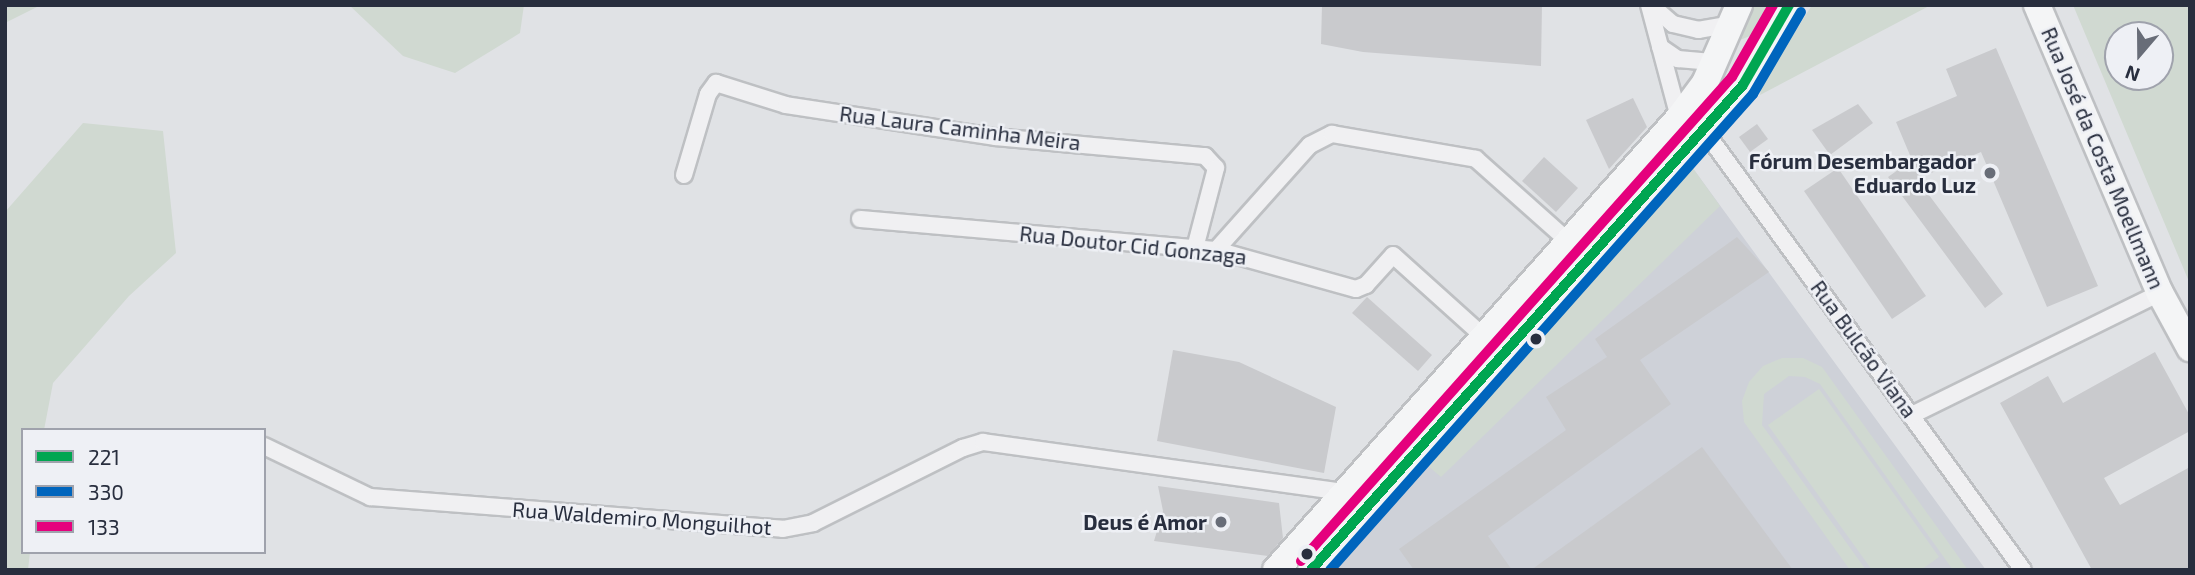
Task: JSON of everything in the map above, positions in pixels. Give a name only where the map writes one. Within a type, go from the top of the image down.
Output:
[{"type":"main road","points":[[1311,570],[1704,130],[1764,54],[1789,5]]},
{"type":"main road","name":"Rua José da Costa Moellmann","points":[[2037,5],[2160,293],[2190,348]]},
{"type":"main road","points":[[1276,570],[1482,335],[1679,118],[1715,62],[1735,15]]},
{"type":"main road","points":[[1715,62],[1764,54]]},
{"type":"street","points":[[1650,5],[1673,24],[1698,30],[1735,15]]},
{"type":"street","points":[[1650,5],[1679,118]]},
{"type":"street","points":[[1660,47],[1678,59],[1715,62]]},
{"type":"street","name":"Rua Laura Caminha Meira","points":[[684,175],[716,83],[786,105],[982,135],[1205,156],[1216,168],[1195,248]]},
{"type":"street","name":"Rua Bulcão Viana","points":[[1704,130],[2023,570]]},
{"type":"street","points":[[1216,250],[1310,145],[1332,134],[1476,159],[1568,241]]},
{"type":"street","name":"Rua Doutor Cid Gonzaga","points":[[860,219],[1216,250],[1356,289],[1369,282],[1392,255],[1482,335]]},
{"type":"street","points":[[1912,415],[2160,293]]},
{"type":"street","name":"Rua Waldemiro Monguilhot","points":[[266,447],[370,497],[783,529],[813,523],[962,448],[983,442],[1345,492]]},
{"type":"shaded area","points":[[5,5],[41,5],[5,23]]},
{"type":"shaded area","points":[[349,5],[524,5],[520,33],[455,73],[403,56]]},
{"type":"shaded area","points":[[1754,5],[1775,5],[1755,34],[1740,40]]},
{"type":"shaded area","points":[[1812,5],[1931,5],[1760,95],[1762,84]]},
{"type":"shaded area","points":[[2073,5],[2190,5],[2190,284],[2109,91],[2174,91],[2174,21],[2104,21],[2104,79]]},
{"type":"shaded area","points":[[83,123],[163,131],[176,253],[129,296],[53,383],[44,428],[21,428],[21,554],[30,554],[28,570],[5,570],[5,212]]},
{"type":"shaded area","points":[[1692,167],[1986,570],[1328,570],[1427,465]]},
{"type":"shaded area","points":[[1692,167],[1720,206],[1441,477],[1427,465]]},
{"type":"shaded area","points":[[1782,358],[1803,358],[1822,367],[1968,570],[1953,570],[1820,384],[1805,377],[1789,376],[1764,394],[1762,425],[1866,570],[1850,570],[1744,422],[1742,401],[1749,382],[1763,366]]},
{"type":"shaded area","points":[[1819,389],[1939,557],[1921,570],[1872,570],[1768,425]]},
{"type":"building","points":[[1322,5],[1542,5],[1541,66],[1363,52],[1321,44]]},
{"type":"building","points":[[1996,48],[2098,286],[2047,307],[1981,152],[1917,179],[2003,294],[1985,308],[1888,177],[1912,160],[1896,122],[1957,96],[1946,69]]},
{"type":"building","points":[[1633,98],[1647,127],[1609,169],[1586,120]]},
{"type":"building","points":[[1858,104],[1873,123],[1830,155],[1812,130]]},
{"type":"building","points":[[1757,124],[1768,139],[1750,152],[1739,137]]},
{"type":"building","points":[[1544,157],[1578,188],[1556,212],[1522,181]]},
{"type":"building","points":[[1838,168],[1926,296],[1892,319],[1804,191]]},
{"type":"building","points":[[1737,237],[1769,272],[1640,360],[1671,404],[1488,536],[1512,570],[1414,570],[1399,549],[1566,430],[1546,397],[1607,357],[1595,339]]},
{"type":"building","points":[[1367,297],[1432,355],[1418,371],[1352,313]]},
{"type":"building","points":[[1173,350],[1239,362],[1336,407],[1324,473],[1157,441]]},
{"type":"building","points":[[2155,352],[2190,416],[2190,431],[2104,478],[2120,505],[2190,467],[2190,570],[2092,570],[2000,403],[2048,376],[2063,403]]},
{"type":"building","points":[[1702,447],[1793,570],[1531,570]]},
{"type":"building","name":"Deus é Amor","points":[[1158,486],[1279,503],[1283,538],[1268,556],[1154,541],[1163,511]]},
{"type":"transit line","name":"133","points":[[1301,561],[1732,77],[1773,5]]},
{"type":"transit line","name":"221","points":[[1311,570],[1743,85],[1789,5]]},
{"type":"transit line","name":"330","points":[[1330,570],[1753,94],[1801,12]]},
{"type":"place","name":"Fórum Desembargador Eduardo Luz","points":[[1990,173]]},
{"type":"place","name":"Deus é Amor","points":[[1221,522]]}]
